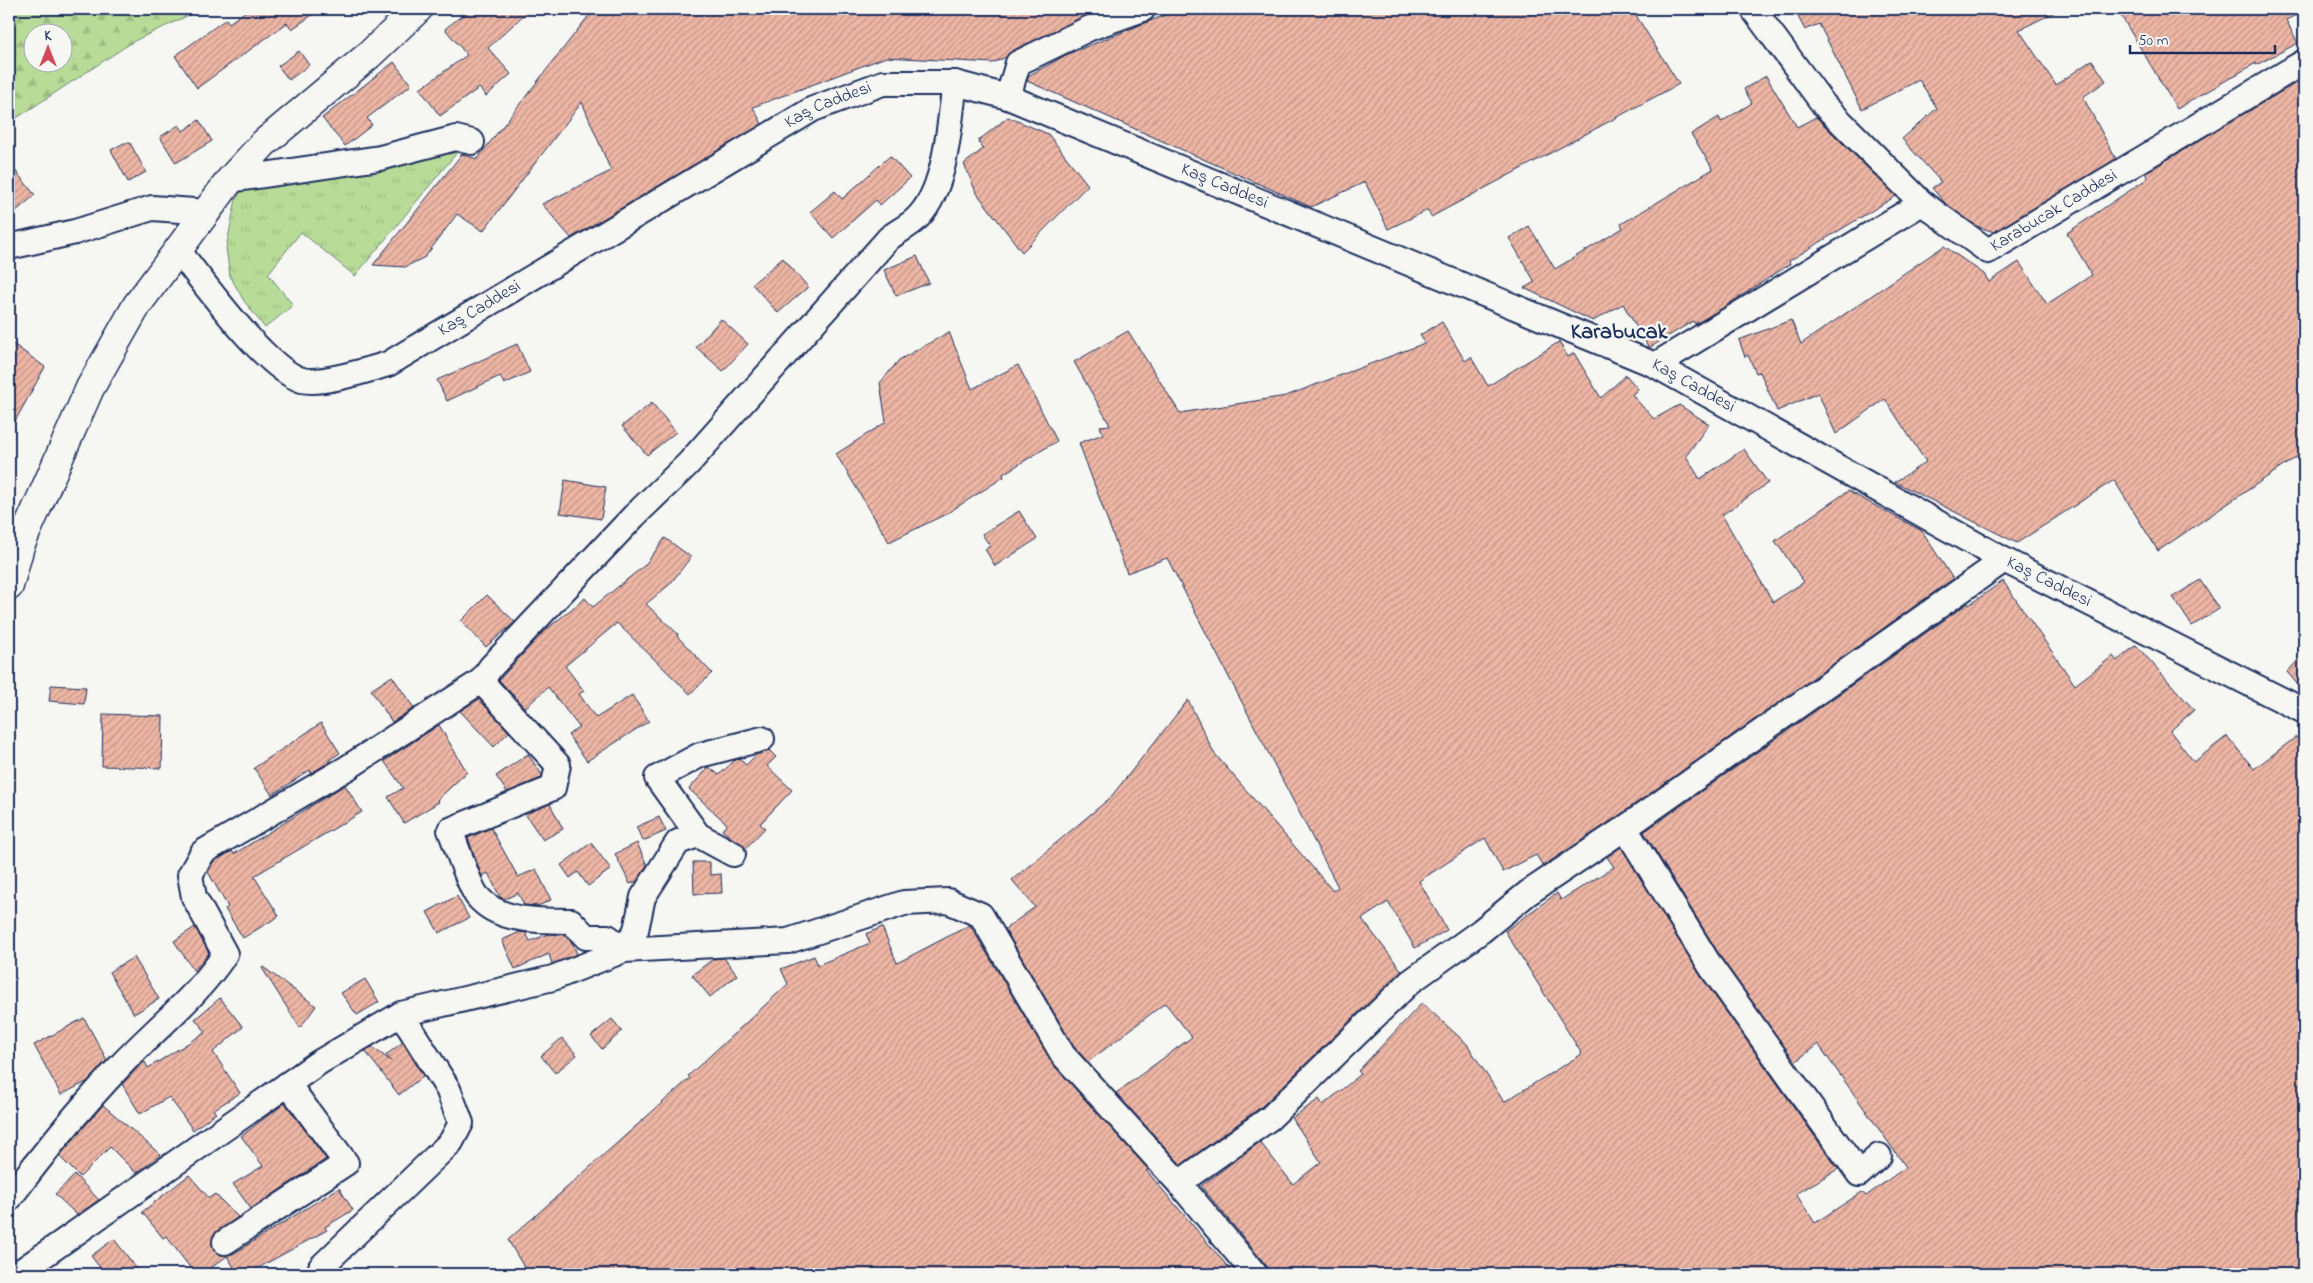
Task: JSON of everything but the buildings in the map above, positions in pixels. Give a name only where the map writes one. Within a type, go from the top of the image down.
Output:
[{"type":"main road","points":[[9,586],[14,541],[90,388],[137,305],[230,180],[264,143],[369,55],[418,9]]},
{"type":"street","points":[[1008,96],[1018,63],[1090,28],[1142,9]]},
{"type":"street","points":[[1656,365],[1922,203],[1824,105],[1753,9]]},
{"type":"street","name":"Karabucak Caddesi","points":[[1922,203],[1988,251],[2304,62]]},
{"type":"street","name":"Kaş Caddesi","points":[[177,249],[229,315],[270,361],[303,380],[334,378],[388,364],[813,109],[883,83],[955,83],[1008,96],[1656,365],[2004,560],[2304,711]]},
{"type":"street","points":[[9,1199],[51,1142],[121,1065],[211,976],[225,954],[194,897],[190,875],[202,852],[347,768],[481,681],[634,516],[688,464],[889,238],[915,220],[931,199],[942,166],[955,83]]},
{"type":"street","points":[[230,180],[380,158],[456,138],[472,142]]},
{"type":"street","points":[[9,247],[75,232],[152,208],[208,212]]},
{"type":"street","points":[[1179,1183],[1270,1118],[1410,982],[1481,931],[1528,893],[1625,828],[2004,560]]},
{"type":"street","points":[[481,681],[558,765],[553,788],[450,830],[476,895],[496,911],[528,920],[571,921],[586,937],[608,937],[624,950]]},
{"type":"street","points":[[733,854],[698,835],[657,778],[700,755],[762,739]]},
{"type":"street","points":[[1625,828],[1711,967],[1859,1174],[1879,1156]]},
{"type":"street","points":[[624,950],[636,930],[643,897],[678,842],[698,835]]},
{"type":"street","points":[[18,1274],[318,1063],[401,1014],[553,978],[624,950],[788,941],[904,903],[948,902],[981,915],[1063,1055],[1179,1183],[1254,1274]]},
{"type":"street","points":[[325,1274],[321,1267],[451,1142],[461,1122],[448,1089],[401,1014]]},
{"type":"street","points":[[225,1242],[346,1163],[288,1084]]},
{"type":"green space","points":[[9,9],[202,9],[134,41],[9,123]]},
{"type":"green space","points":[[459,150],[355,276],[301,232],[268,274],[293,305],[265,328],[244,301],[230,276],[226,248],[236,199],[249,181]]},
{"type":"district","name":"Karabucak","points":[[1619,333]]}]
